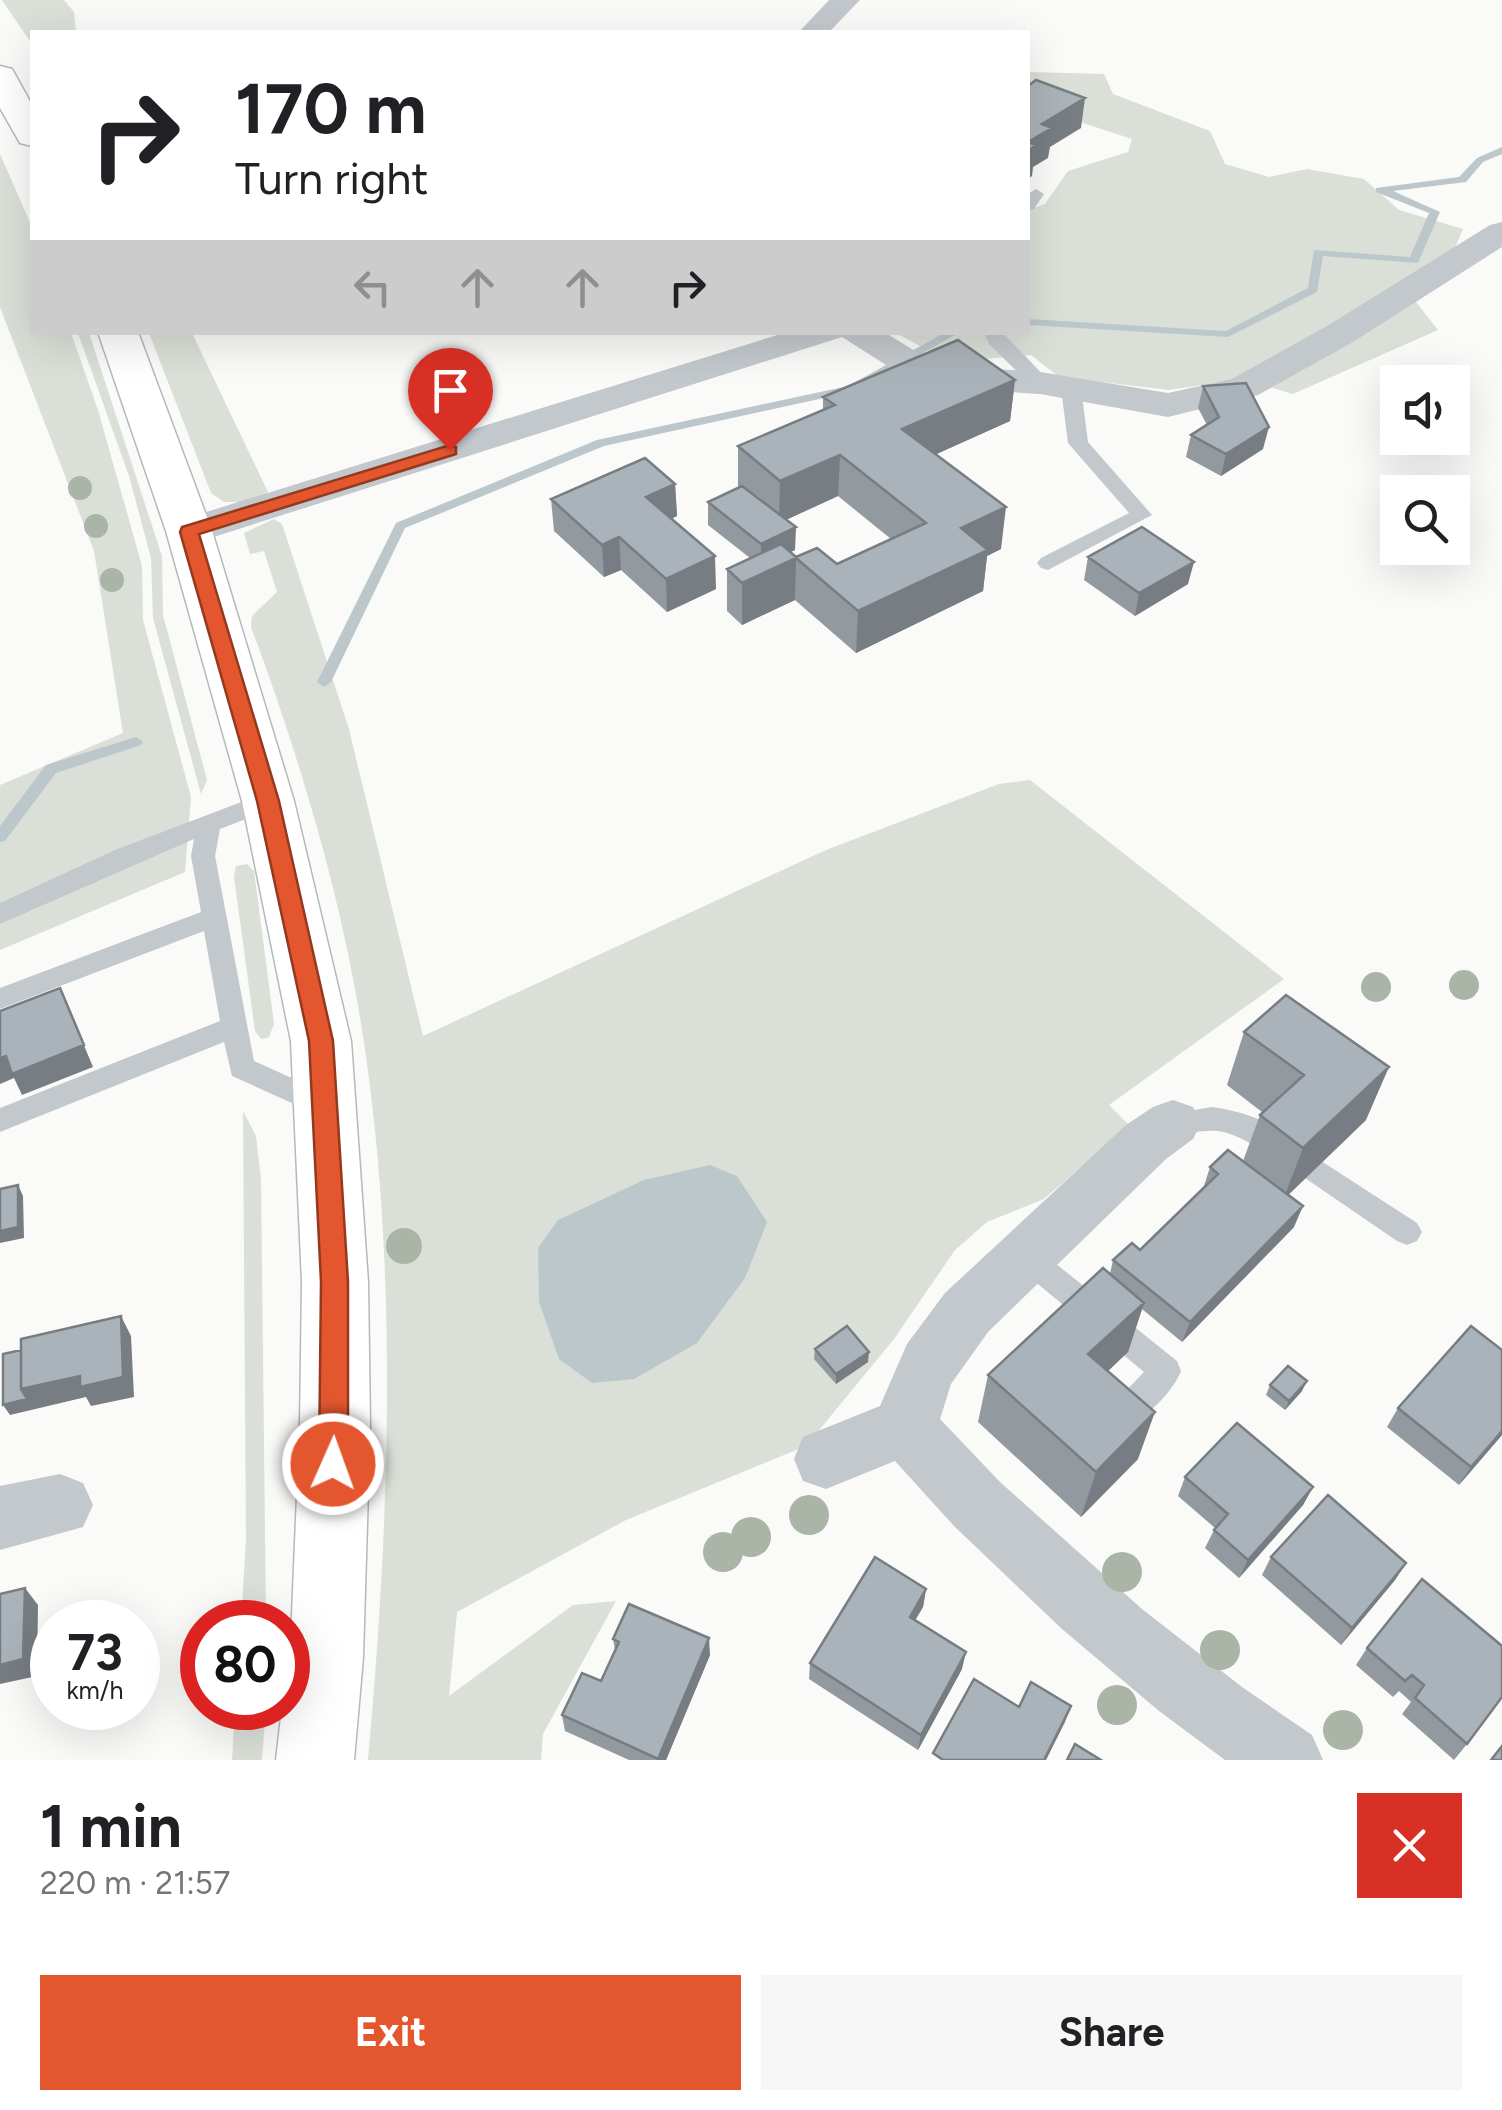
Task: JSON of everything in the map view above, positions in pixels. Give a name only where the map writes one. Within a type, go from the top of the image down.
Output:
[{"type":"highway","points":[[0,76],[30,132]]},
{"type":"highway","points":[[119,335],[189,532],[268,801],[321,1041],[335,1282],[335,1425],[325,1657],[315,1760]]},
{"type":"street","points":[[815,30],[846,0]]},
{"type":"street","points":[[864,338],[930,376],[1056,386],[1168,405],[1245,387],[1340,334],[1502,232]]},
{"type":"street","points":[[189,532],[817,335]]},
{"type":"street","points":[[1173,1123],[1146,1142],[983,1293],[928,1360],[912,1393],[906,1426],[936,1465],[1124,1638],[1223,1719],[1288,1760]]},
{"type":"street","points":[[826,1459],[906,1426]]},
{"type":"lane","points":[[994,336],[1056,386],[1078,443],[1142,515],[1048,563]]},
{"type":"lane","points":[[0,914],[124,856],[268,801]]},
{"type":"lane","points":[[209,823],[202,856],[242,1068],[324,1105]]},
{"type":"lane","points":[[0,999],[214,917]]},
{"type":"lane","points":[[0,1120],[234,1026]]},
{"type":"lane","points":[[1173,1123],[1197,1116],[1224,1117],[1270,1140]]},
{"type":"lane","points":[[1316,1169],[1407,1232]]},
{"type":"lane","points":[[1025,1256],[1166,1372],[1129,1410]]},
{"type":"shaded area","points":[[2,0],[64,0],[74,12],[76,30],[30,30],[30,42]]},
{"type":"shaded area","points":[[1030,72],[1104,74],[1113,94],[1210,131],[1225,164],[1269,177],[1307,169],[1364,179],[1399,210],[1463,229],[1441,282],[1416,302],[1438,330],[1293,394],[1242,379],[1169,390],[1059,377],[1031,355],[950,362],[900,335],[1030,335],[1030,209],[1045,204],[1068,171],[1128,152],[1132,139],[1030,106]]},
{"type":"shaded area","points":[[0,154],[30,222],[30,335],[72,335],[98,410],[142,566],[143,620],[191,797],[185,872],[0,950],[0,785],[123,733],[94,551],[0,307]]},
{"type":"shaded area","points":[[79,335],[90,335],[162,556],[163,615],[207,780],[201,794],[153,618],[151,558],[129,476]]},
{"type":"shaded area","points":[[150,335],[193,335],[268,492],[257,502],[224,502],[211,493]]},
{"type":"shaded area","points":[[274,519],[282,524],[349,729],[423,1036],[826,850],[999,784],[1030,780],[1284,979],[1109,1105],[1129,1125],[1044,1199],[987,1222],[955,1250],[894,1339],[806,1446],[626,1520],[457,1612],[449,1696],[573,1605],[616,1601],[543,1734],[541,1760],[368,1760],[385,1492],[386,1310],[382,1220],[364,1043],[345,938],[303,780],[251,627],[252,616],[277,592],[264,551],[250,554],[244,533]]},
{"type":"shaded area","points":[[247,864],[254,871],[274,1024],[269,1037],[261,1039],[255,1031],[234,877],[236,866]]},
{"type":"shaded area","points":[[243,1111],[256,1136],[261,1179],[266,1600],[242,1600],[246,1540]]},
{"type":"shaded area","points":[[710,1165],[737,1176],[767,1222],[745,1278],[697,1343],[634,1379],[592,1383],[559,1359],[539,1302],[538,1248],[558,1220],[644,1180]]},
{"type":"shaded area","points":[[234,1730],[264,1730],[262,1760],[232,1760]]},
{"type":"building","points":[[1036,80],[1085,98],[1042,124],[1052,128],[1030,141],[1030,84]]},
{"type":"building","points":[[958,340],[1015,380],[902,429],[1006,507],[961,528],[988,550],[858,611],[796,558],[742,583],[727,569],[781,544],[796,557],[817,548],[837,564],[926,523],[840,455],[780,481],[738,446],[835,405],[823,397]]},
{"type":"building","points":[[1246,383],[1269,427],[1226,454],[1191,435],[1219,417],[1203,386]]},
{"type":"building","points":[[645,458],[675,484],[646,497],[715,556],[666,579],[619,537],[602,545],[551,499]]},
{"type":"building","points":[[742,486],[796,527],[761,544],[708,502]]},
{"type":"building","points":[[1142,527],[1194,562],[1139,593],[1088,557]]},
{"type":"building","points":[[60,988],[84,1045],[12,1074],[6,1056],[0,1058],[0,1011]]},
{"type":"building","points":[[1286,995],[1389,1067],[1303,1148],[1260,1115],[1304,1075],[1244,1032]]},
{"type":"building","points":[[1228,1150],[1303,1206],[1190,1322],[1113,1260],[1132,1243],[1140,1250],[1218,1174],[1210,1167]]},
{"type":"building","points":[[18,1185],[18,1227],[0,1231],[0,1189]]},
{"type":"building","points":[[1103,1268],[1144,1303],[1088,1354],[1155,1412],[1096,1472],[988,1375]]},
{"type":"building","points":[[121,1316],[123,1377],[80,1387],[80,1376],[21,1389],[21,1339]]},
{"type":"building","points":[[847,1326],[869,1352],[836,1374],[815,1349]]},
{"type":"building","points":[[1471,1326],[1502,1350],[1502,1431],[1471,1467],[1398,1408]]},
{"type":"building","points":[[21,1350],[21,1389],[27,1399],[3,1405],[3,1354]]},
{"type":"building","points":[[1288,1366],[1307,1381],[1289,1401],[1270,1385]]},
{"type":"building","points":[[1237,1423],[1313,1487],[1248,1560],[1214,1530],[1228,1514],[1185,1477]]},
{"type":"building","points":[[1328,1495],[1406,1563],[1352,1628],[1271,1557]]},
{"type":"building","points":[[875,1557],[926,1589],[910,1617],[966,1652],[921,1735],[810,1663]]},
{"type":"building","points":[[1422,1579],[1502,1646],[1502,1697],[1467,1744],[1415,1698],[1424,1685],[1412,1675],[1405,1681],[1367,1648]]},
{"type":"building","points":[[25,1588],[23,1659],[0,1665],[0,1594]]},
{"type":"building","points":[[629,1604],[709,1638],[658,1759],[562,1715],[582,1673],[601,1681],[619,1642],[613,1639]]},
{"type":"building","points":[[974,1679],[1019,1707],[1031,1682],[1071,1706],[1044,1760],[943,1760],[933,1753]]},
{"type":"building","points":[[1075,1744],[1101,1760],[1067,1760]]},
{"type":"building","points":[[1502,1746],[1502,1760],[1491,1760]]},
{"type":"waterway","points":[[1030,322],[1228,334],[1313,290],[1318,252],[1414,261],[1435,212],[1380,190],[1462,180],[1480,160],[1502,150]]},
{"type":"waterway","points":[[324,682],[400,526],[601,443],[852,389],[950,335]]},
{"type":"waterway","points":[[0,837],[51,769],[136,742]]},
{"type":"route","points":[[333,1464],[335,1282],[321,1041],[268,801],[189,532],[450,450]]}]
